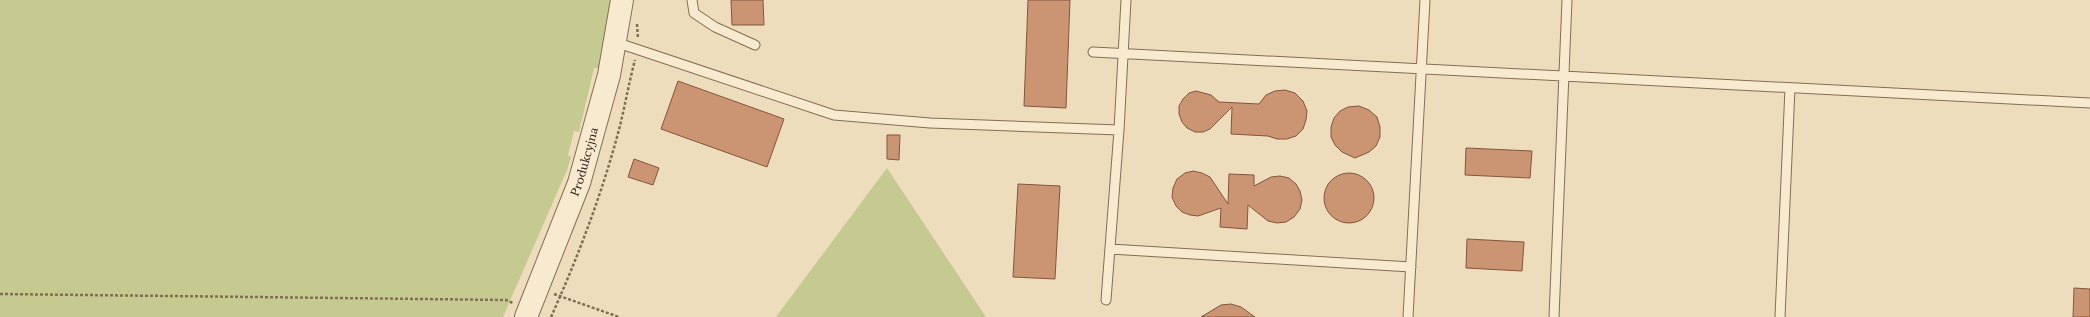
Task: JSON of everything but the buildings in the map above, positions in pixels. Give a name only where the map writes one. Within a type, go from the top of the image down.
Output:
[{"type":"street","name":"Produkcyjna","points":[[528,313],[579,183],[609,75],[622,0]]},
{"type":"lane","points":[[692,0],[694,13],[714,27],[755,45]]},
{"type":"lane","points":[[1106,300],[1119,130],[1126,0]]},
{"type":"lane","points":[[1408,317],[1425,0]]},
{"type":"lane","points":[[1554,317],[1567,0]]},
{"type":"lane","points":[[615,42],[834,116],[930,123],[1119,130]]},
{"type":"lane","points":[[1093,52],[1421,70],[2090,103]]},
{"type":"lane","points":[[1780,317],[1790,88]]},
{"type":"lane","points":[[1110,249],[1411,267]]},
{"type":"path","points":[[551,317],[587,228],[605,177],[617,136],[638,49]]},
{"type":"path","points":[[539,288],[560,297],[619,317]]},
{"type":"path","points":[[0,294],[506,300],[528,313]]},
{"type":"green space","points":[[0,0],[609,0],[613,2],[599,68],[594,68],[579,132],[574,131],[568,155],[571,157],[567,170],[503,317],[0,317]]},
{"type":"green space","points":[[887,168],[986,317],[776,317]]}]
